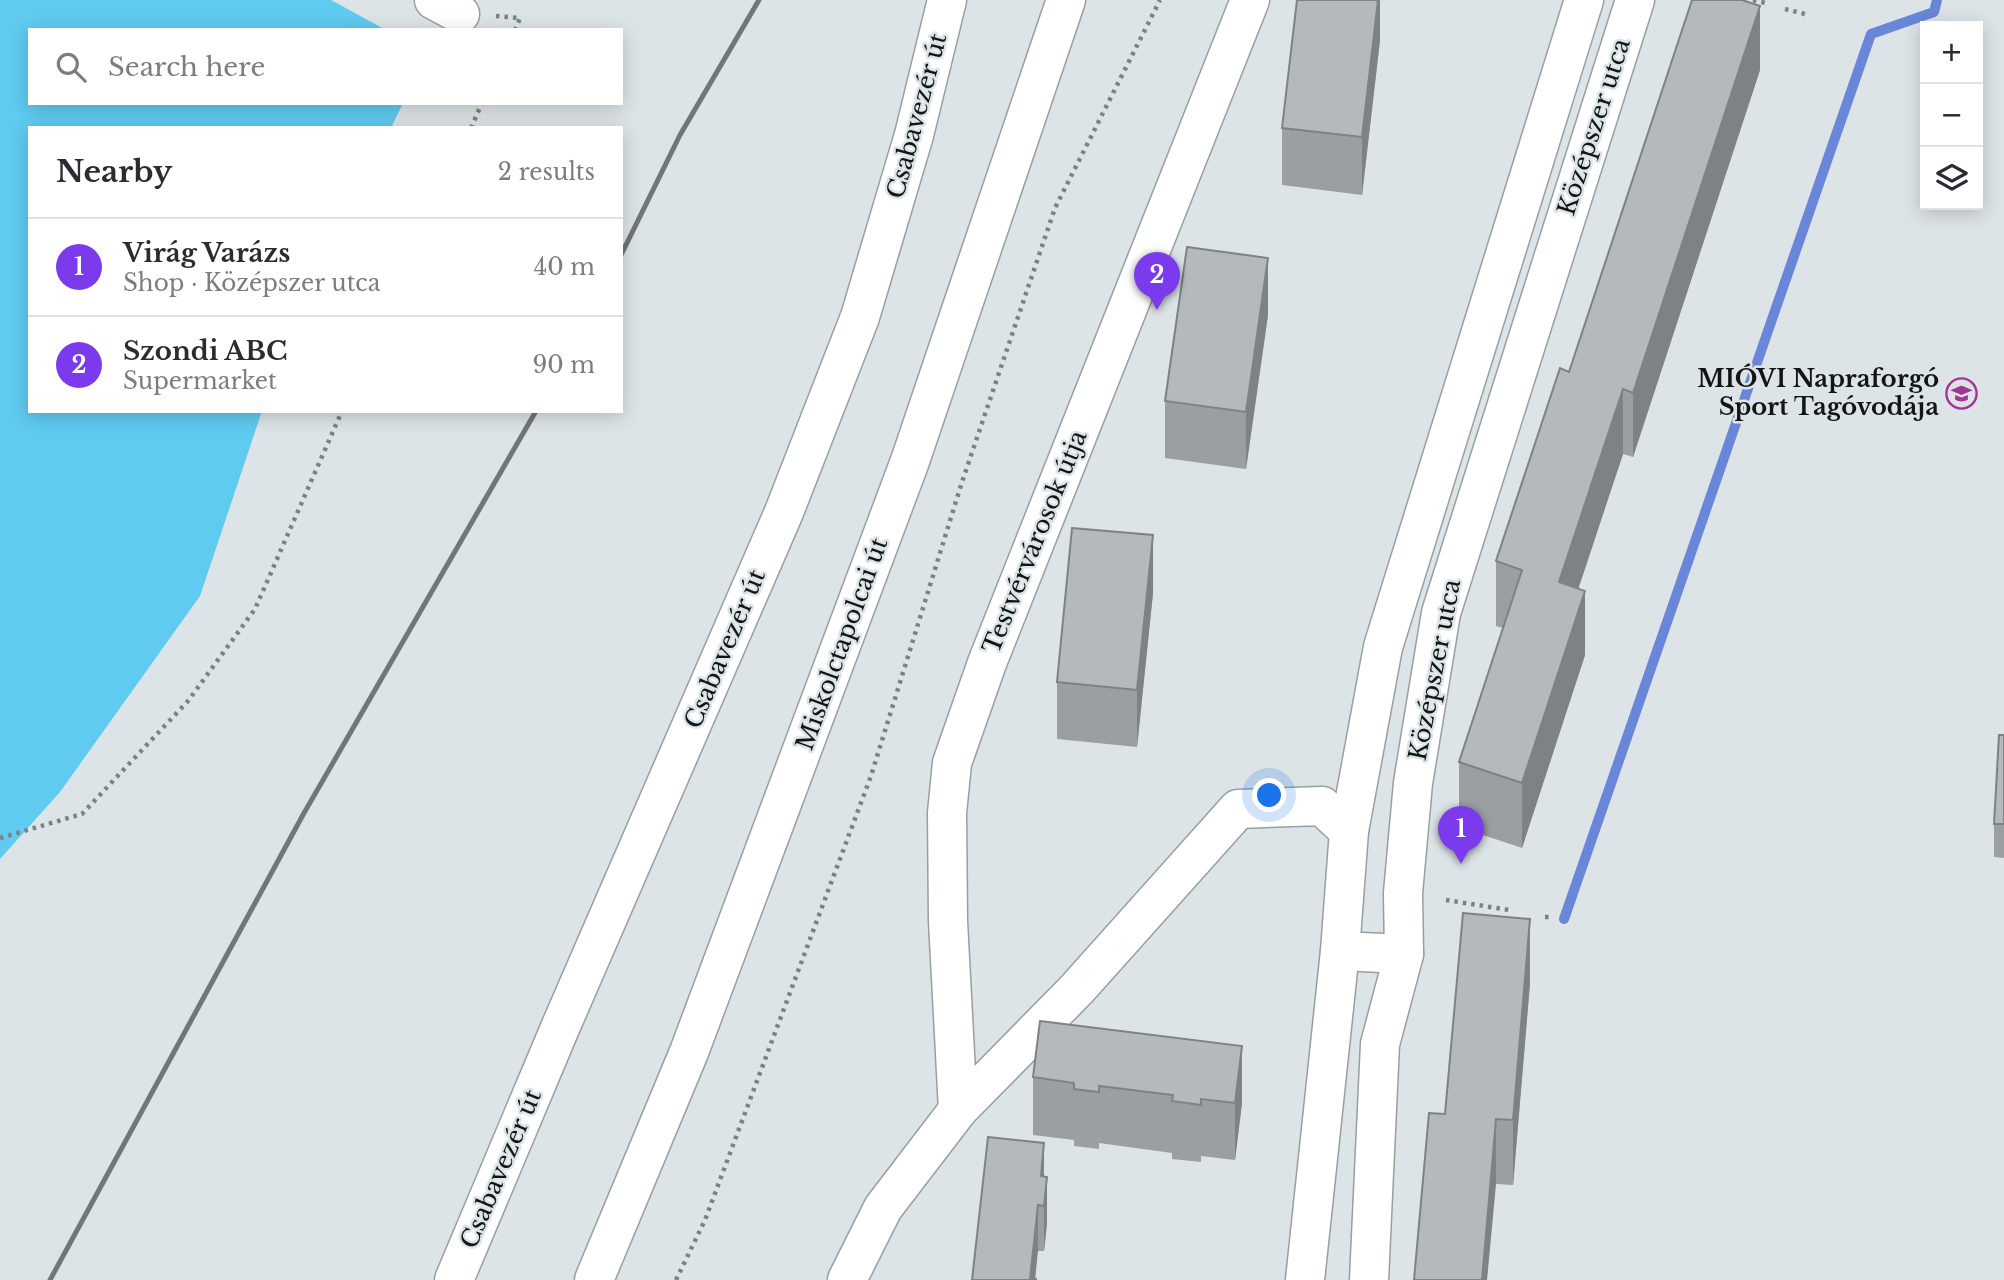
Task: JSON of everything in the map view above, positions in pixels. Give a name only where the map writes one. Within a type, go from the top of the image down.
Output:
[{"type":"street","name":"Csabavezér út","points":[[454,1280],[565,1015],[784,512],[860,317],[914,135],[947,0]]},
{"type":"street","name":"Miskolctapolcai út","points":[[594,1280],[689,1052],[910,461],[1066,0]]},
{"type":"street","name":"Testvérvárosok útja","points":[[958,1110],[948,921],[947,813],[952,763],[987,663],[1251,0]]},
{"type":"street","name":"Középszer utca","points":[[1305,1280],[1340,951],[1349,831],[1383,647],[1584,0]]},
{"type":"street","name":"Középszer utca","points":[[1369,1280],[1380,1044],[1404,954],[1403,893],[1413,783],[1441,613],[1634,0]]},
{"type":"street","points":[[847,1280],[883,1208],[958,1110],[1077,989],[1238,809],[1322,806],[1349,831]]},
{"type":"street","points":[[1340,951],[1404,954]]},
{"type":"path","points":[[676,1280],[705,1220],[871,776],[962,482],[1055,208],[1160,0]]},
{"type":"path","points":[[1753,0],[1766,4]]},
{"type":"path","points":[[1785,9],[1805,14]]},
{"type":"path","points":[[472,126],[481,105]]},
{"type":"path","points":[[0,838],[82,814],[188,701],[255,609],[341,413]]},
{"type":"path","points":[[1446,900],[1509,910]]},
{"type":"shaded area","points":[[0,0],[331,0],[382,28],[28,28],[28,105],[402,105],[392,126],[28,126],[28,413],[261,413],[200,596],[60,792],[0,859]]},
{"type":"building","points":[[1297,0],[1378,0],[1362,137],[1282,128]]},
{"type":"building","points":[[1692,0],[1742,0],[1760,6],[1633,393],[1623,389],[1559,582],[1585,591],[1522,783],[1459,762],[1522,570],[1496,561],[1560,368],[1569,372]]},
{"type":"building","points":[[1187,247],[1268,258],[1246,412],[1165,401]]},
{"type":"building","points":[[1072,528],[1153,535],[1137,690],[1057,682]]},
{"type":"building","points":[[1999,735],[2004,735],[2004,824],[1994,824]]},
{"type":"building","points":[[1463,913],[1530,919],[1513,1120],[1496,1119],[1482,1280],[1414,1280],[1429,1113],[1445,1114]]},
{"type":"building","points":[[1040,1021],[1242,1046],[1235,1103],[1201,1099],[1201,1105],[1172,1101],[1173,1095],[1099,1086],[1099,1092],[1074,1089],[1074,1083],[1033,1077]]},
{"type":"building","points":[[988,1137],[1044,1143],[1041,1176],[1047,1177],[1044,1206],[1038,1205],[1030,1279],[1036,1280],[972,1280]]},
{"type":"waterway","points":[[1564,919],[1871,34],[1934,12],[1937,0]]},
{"type":"railway","points":[[623,251],[680,135],[759,0]]},
{"type":"railway","points":[[50,1280],[304,813],[535,413]]},
{"type":"place","name":"Szondi ABC","points":[[1157,310]]},
{"type":"place","name":"MIÓVI Napraforgó Sport Tagóvodája","points":[[1962,393]]},
{"type":"place","name":"Virág Varázs","points":[[1461,864]]}]
